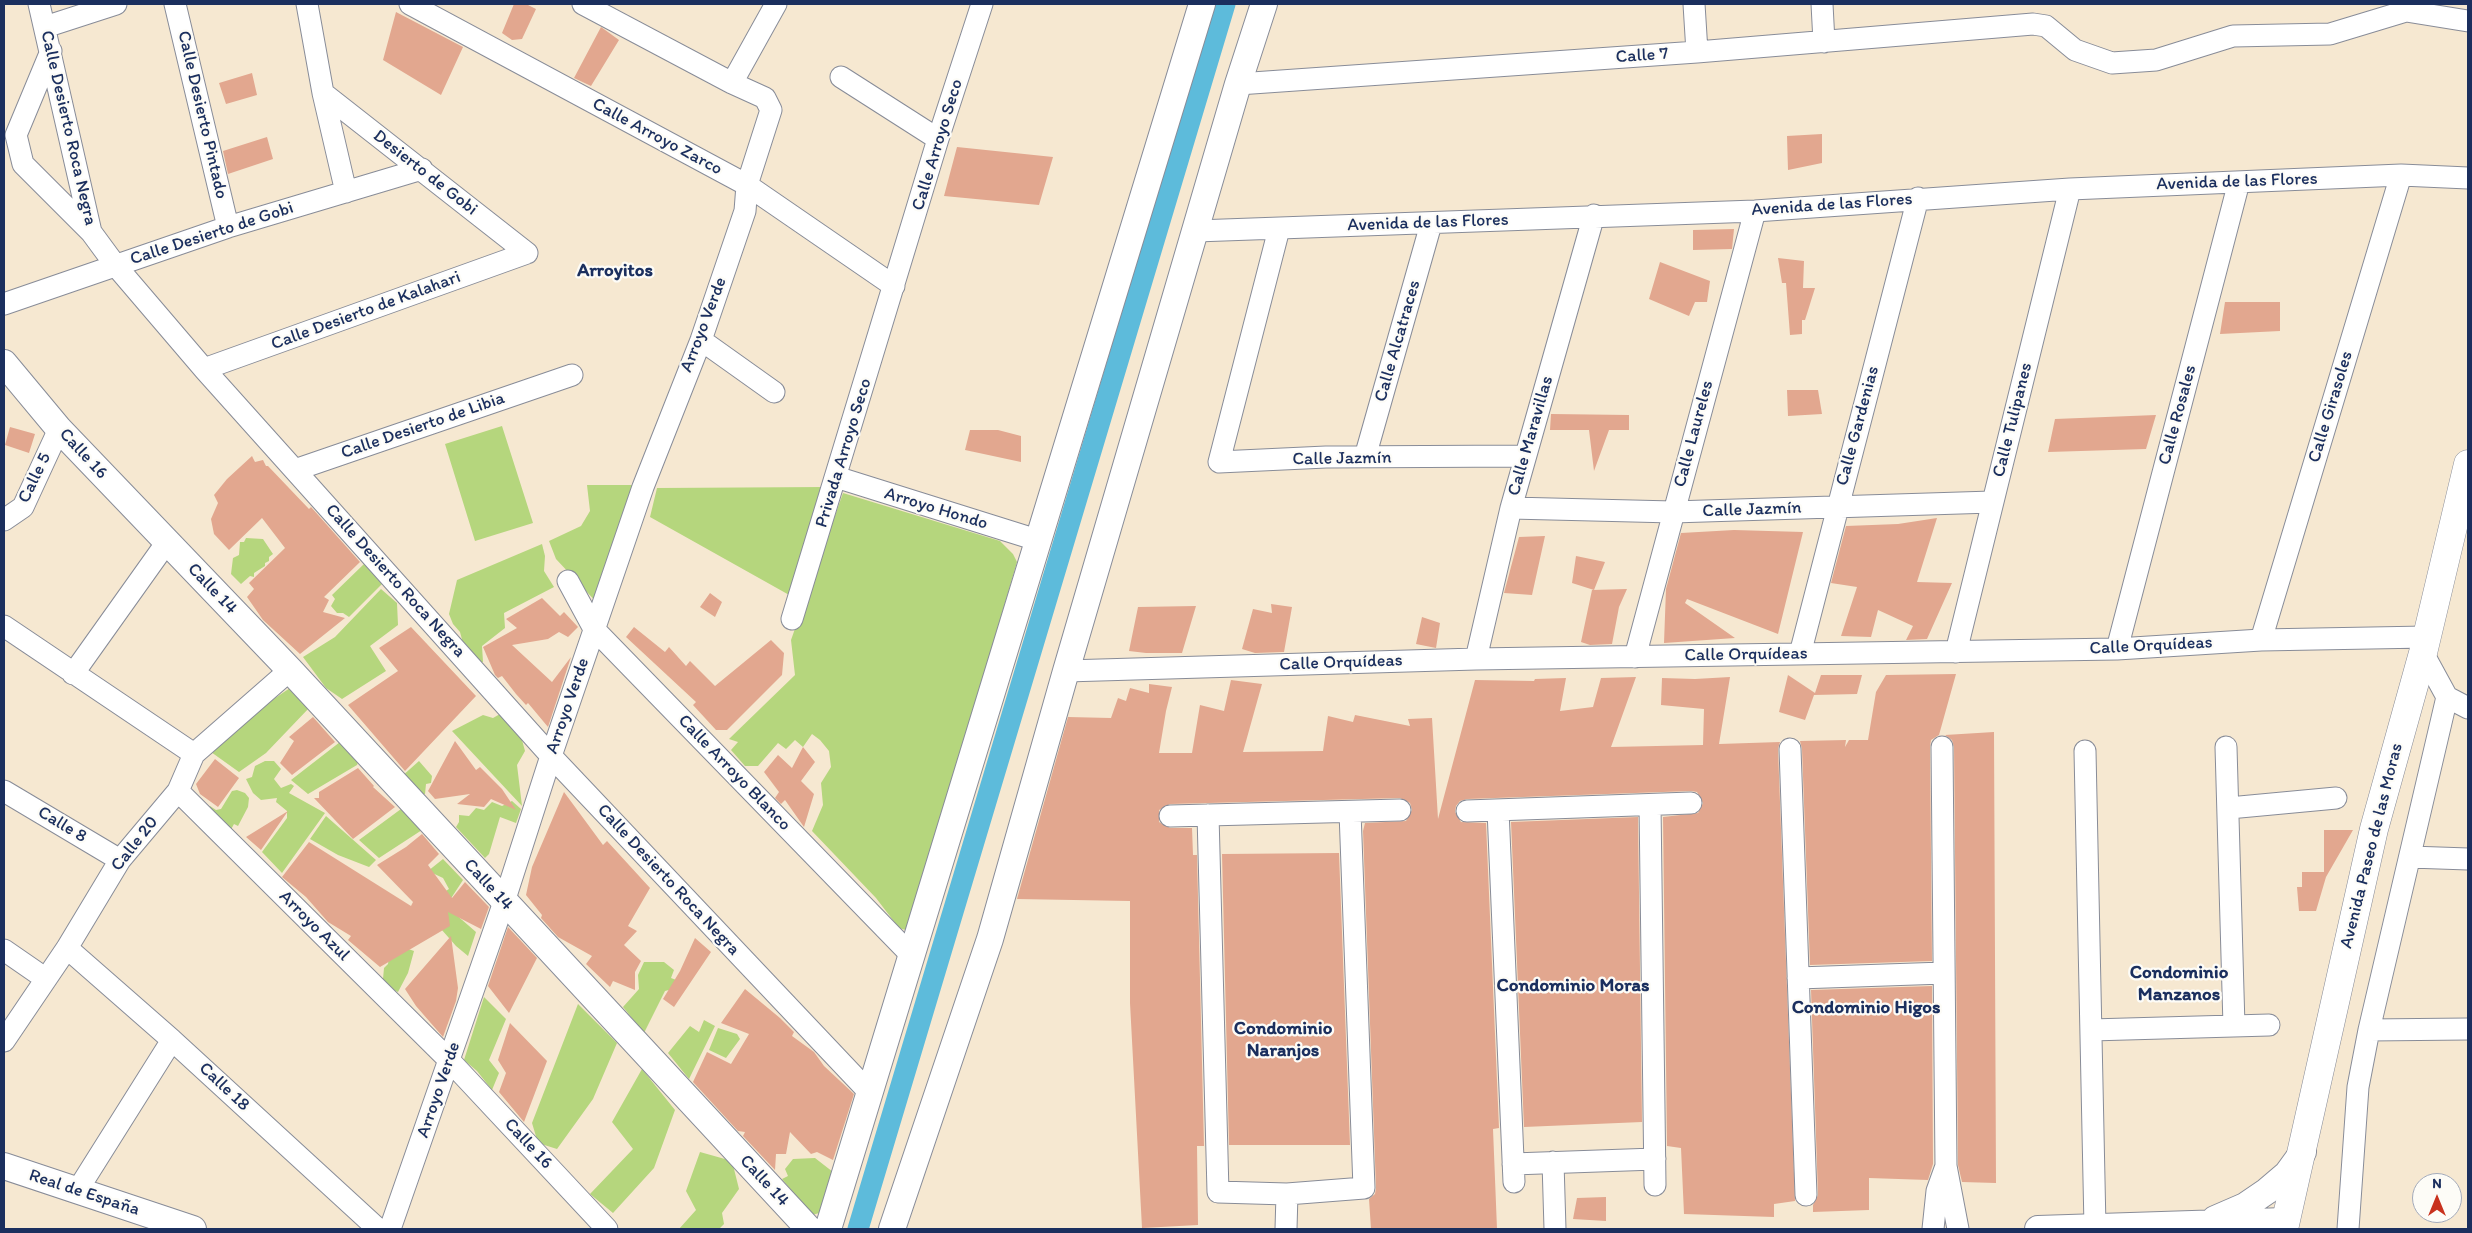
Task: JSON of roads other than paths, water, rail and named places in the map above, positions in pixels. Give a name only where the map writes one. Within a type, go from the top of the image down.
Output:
[{"type":"main road","name":"Avenida Paseo de las Moras","points":[[2285,1225],[2303,1152],[2372,838],[2425,645],[2468,464]]},
{"type":"street","name":"Calle Desierto Roca Negra","points":[[39,4],[92,232],[116,266],[204,369],[550,756],[869,1092]]},
{"type":"street","points":[[45,27],[116,4]]},
{"type":"street","name":"Calle Desierto Pintado","points":[[176,4],[228,227]]},
{"type":"street","points":[[306,4],[323,93],[346,192]]},
{"type":"street","name":"Calle Arroyo Zarco","points":[[410,4],[747,185],[894,286]]},
{"type":"street","points":[[583,4],[732,83],[776,4]]},
{"type":"street","name":"Calle Arroyo Seco","points":[[894,286],[938,139],[982,4]]},
{"type":"street","points":[[828,1229],[1202,4]]},
{"type":"street","points":[[892,1229],[990,939],[1066,671],[1238,84],[1264,4]]},
{"type":"street","points":[[1694,4],[1697,52]]},
{"type":"street","points":[[1822,4],[1824,42]]},
{"type":"street","name":"Calle 7","points":[[1238,84],[1697,52],[2033,24],[2046,26],[2075,50],[2112,63],[2156,60],[2233,36],[2330,34],[2406,11],[2468,21]]},
{"type":"street","points":[[51,51],[16,134],[22,164],[92,232]]},
{"type":"street","points":[[841,77],[938,139]]},
{"type":"street","name":"Arroyo Verde","points":[[390,1229],[504,902],[550,756],[646,478],[701,340],[745,211],[747,185],[771,110],[765,98],[732,83]]},
{"type":"street","name":"Desierto de Gobi","points":[[323,93],[527,253]]},
{"type":"street","name":"Calle Desierto de Gobi","points":[[4,304],[228,227],[422,170]]},
{"type":"street","name":"Avenida de las Flores","points":[[1196,231],[1431,224],[1594,215],[1755,211],[1918,198],[2070,189],[2401,175],[2468,178]]},
{"type":"street","name":"Calle Girasoles","points":[[2261,640],[2401,175]]},
{"type":"street","name":"Calle Rosales","points":[[2117,649],[2240,182]]},
{"type":"street","name":"Calle Tulipanes","points":[[1956,652],[2070,189]]},
{"type":"street","name":"Calle Gardenias","points":[[1800,654],[1836,507],[1918,198]]},
{"type":"street","name":"Calle Laureles","points":[[1635,657],[1755,211]]},
{"type":"street","name":"Calle Maravillas","points":[[1476,659],[1511,508],[1594,215]]},
{"type":"street","name":"Calle Alcatraces","points":[[1365,458],[1431,224]]},
{"type":"street","name":"Calle Jazmín","points":[[1279,229],[1219,462],[1525,456]]},
{"type":"street","name":"Calle Desierto de Kalahari","points":[[204,369],[527,253]]},
{"type":"street","name":"Privada Arroyo Seco","points":[[792,619],[894,286]]},
{"type":"street","points":[[701,340],[774,392]]},
{"type":"street","name":"Calle 16","points":[[4,363],[59,429],[166,542]]},
{"type":"street","name":"Calle Desierto de Libia","points":[[295,470],[572,375]]},
{"type":"street","name":"Calle 5","points":[[4,520],[23,507],[59,429]]},
{"type":"street","name":"Arroyo Hondo","points":[[836,477],[1037,540]]},
{"type":"street","name":"Calle Jazmín","points":[[1511,508],[1673,512],[1992,502]]},
{"type":"street","points":[[73,674],[166,542]]},
{"type":"street","name":"Calle 14","points":[[166,542],[290,670],[809,1229]]},
{"type":"street","name":"Calle Arroyo Blanco","points":[[568,581],[594,629],[912,956]]},
{"type":"street","points":[[4,626],[194,754]]},
{"type":"street","name":"Calle Orquídeas","points":[[1066,671],[1476,659],[2117,649],[2261,640],[2425,645]]},
{"type":"street","points":[[2348,1229],[2358,1088],[2369,1030],[2447,697],[2425,645]]},
{"type":"street","name":"Calle 20","points":[[4,1041],[67,948],[120,860],[178,792],[194,754],[290,670]]},
{"type":"street","points":[[2447,697],[2468,708]]},
{"type":"street","points":[[1942,747],[1946,1166],[1958,1229]]},
{"type":"street","points":[[2226,747],[2234,1026]]},
{"type":"street","points":[[1790,749],[1806,1195]]},
{"type":"street","points":[[2085,751],[2096,1227]]},
{"type":"street","name":"Calle 8","points":[[4,791],[120,860]]},
{"type":"street","name":"Arroyo Azul","points":[[178,792],[449,1060]]},
{"type":"street","points":[[2229,808],[2336,798]]},
{"type":"street","points":[[1467,811],[1691,803]]},
{"type":"street","points":[[1650,805],[1655,1184]]},
{"type":"street","points":[[1170,816],[1400,810]]},
{"type":"street","points":[[1498,810],[1514,1173],[1553,1162],[1655,1159]]},
{"type":"street","points":[[1208,815],[1218,1192],[1287,1194],[1364,1188],[1350,812]]},
{"type":"street","points":[[2410,858],[2468,859]]},
{"type":"street","name":"Calle 18","points":[[67,948],[172,1040],[378,1229]]},
{"type":"street","points":[[4,950],[46,979]]},
{"type":"street","points":[[1798,978],[1944,973]]},
{"type":"street","points":[[2091,1030],[2269,1025]]},
{"type":"street","points":[[2369,1030],[2468,1029]]},
{"type":"street","points":[[78,1192],[172,1040]]},
{"type":"street","name":"Calle 16","points":[[449,1060],[598,1226]]},
{"type":"street","points":[[2204,1224],[2245,1206],[2267,1191],[2287,1174],[2303,1152]]},
{"type":"street","points":[[1553,1162],[1555,1229]]},
{"type":"street","name":"Real de España","points":[[4,1166],[193,1229]]},
{"type":"street","points":[[1933,1229],[1937,1192],[1946,1166]]},
{"type":"street","points":[[1286,1229],[1287,1194]]},
{"type":"street","points":[[2038,1229],[2204,1224],[2285,1225]]},
{"type":"waterway","points":[[858,1229],[1225,4]]},
{"type":"district","name":"Arroyitos","points":[[615,271]]},
{"type":"district","name":"Condominio Manzanos","points":[[2179,984]]},
{"type":"district","name":"Condominio Moras","points":[[1573,986]]},
{"type":"district","name":"Condominio Higos","points":[[1866,1008]]},
{"type":"district","name":"Condominio Naranjos","points":[[1283,1040]]}]
